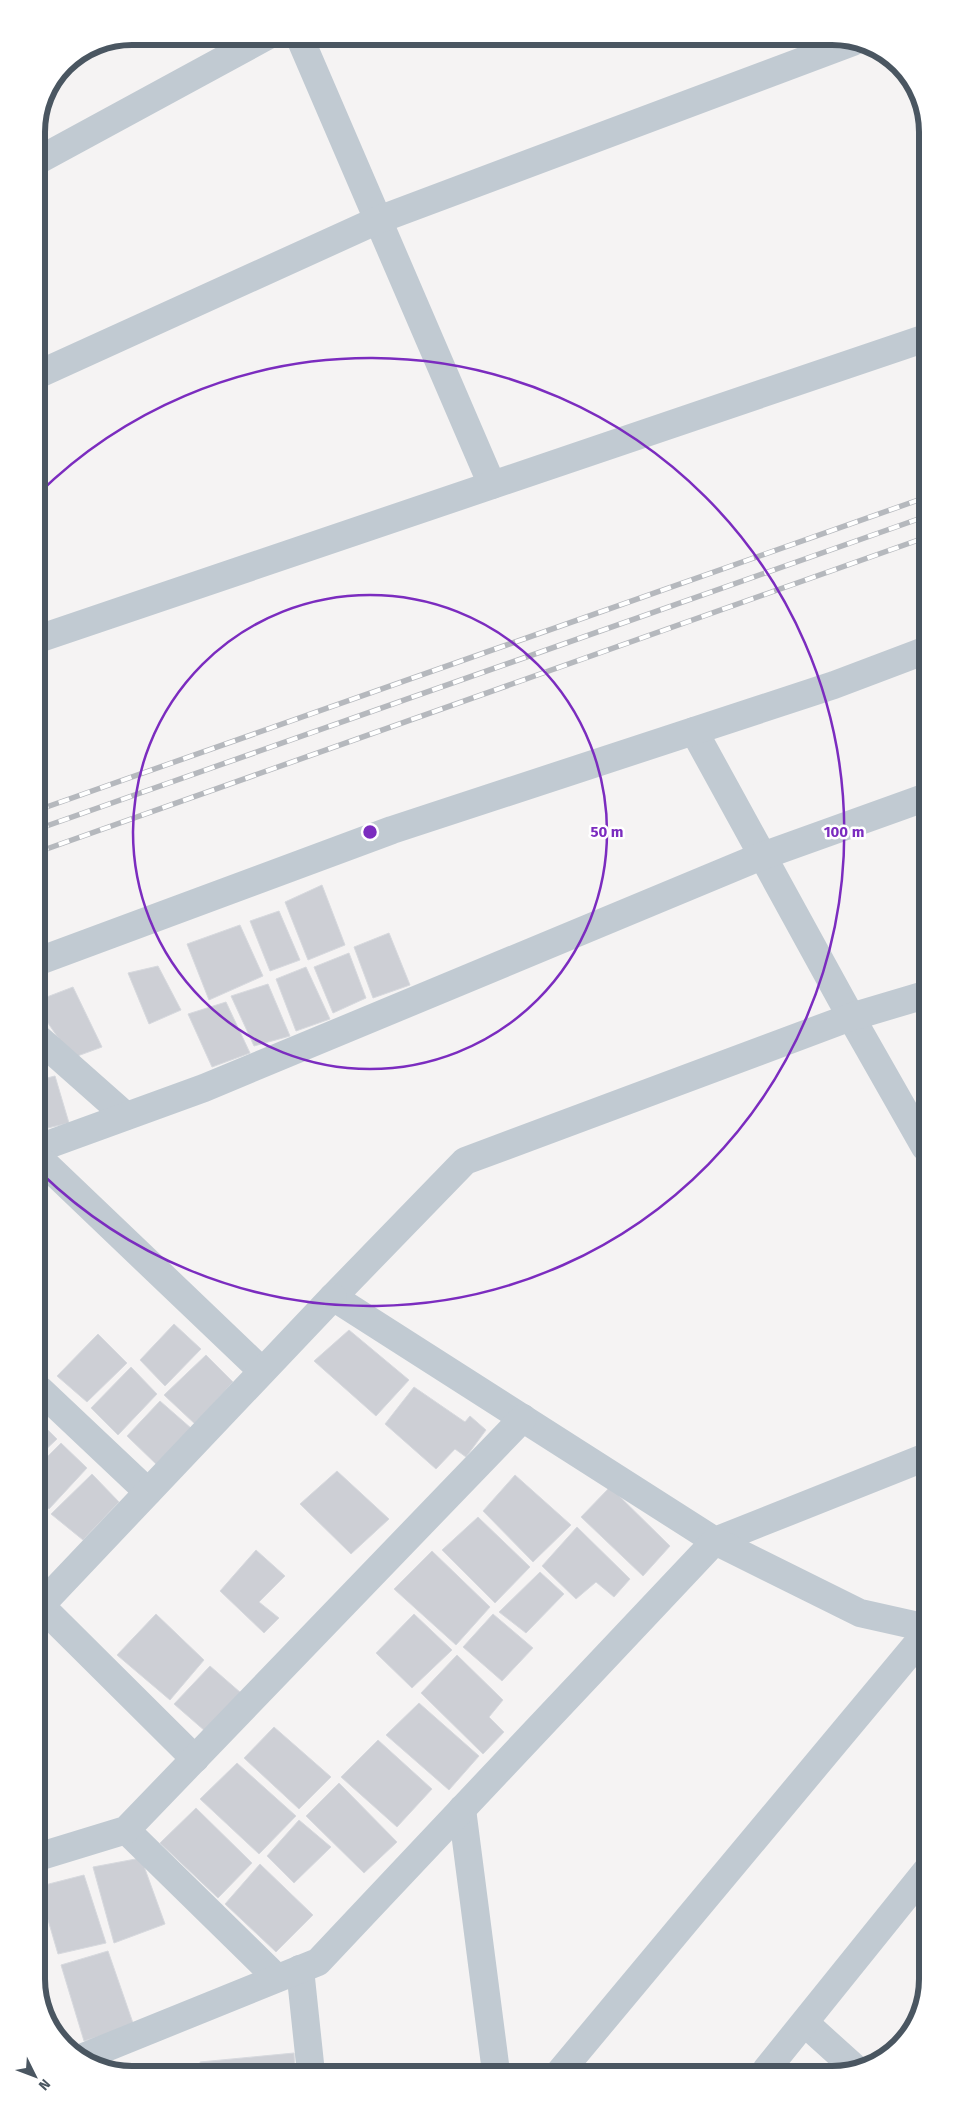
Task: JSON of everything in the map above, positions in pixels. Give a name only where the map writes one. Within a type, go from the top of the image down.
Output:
[{"type":"street","points":[[45,156],[250,45]]},
{"type":"street","points":[[303,45],[492,485]]},
{"type":"street","points":[[45,371],[378,220],[843,46]]},
{"type":"street","points":[[45,637],[919,340]]},
{"type":"street","points":[[45,959],[392,830],[834,685],[919,653]]},
{"type":"street","points":[[694,731],[850,1017],[919,1135]]},
{"type":"street","points":[[45,1146],[204,1088],[762,856],[919,800]]},
{"type":"street","points":[[45,1601],[262,1371],[465,1161],[850,1017],[919,997]]},
{"type":"street","points":[[45,1044],[126,1116]]},
{"type":"street","points":[[45,1164],[262,1371]]},
{"type":"street","points":[[333,1297],[715,1541],[860,1613],[919,1626]]},
{"type":"street","points":[[45,1395],[148,1492]]},
{"type":"street","points":[[45,1855],[126,1830],[523,1418]]},
{"type":"street","points":[[91,2055],[318,1962],[715,1541],[919,1460]]},
{"type":"street","points":[[45,1611],[195,1759]]},
{"type":"street","points":[[565,2066],[919,1642]]},
{"type":"street","points":[[462,1809],[495,2066]]},
{"type":"street","points":[[126,1830],[289,1974],[309,2066]]},
{"type":"street","points":[[769,2066],[919,1881]]},
{"type":"street","points":[[804,2022],[850,2063]]},
{"type":"building","points":[[322,885],[345,945],[308,960],[285,902]]},
{"type":"building","points":[[279,911],[300,960],[270,971],[250,921]]},
{"type":"building","points":[[240,925],[263,976],[209,1000],[187,944]]},
{"type":"building","points":[[389,933],[410,985],[373,998],[354,947]]},
{"type":"building","points":[[349,953],[366,998],[333,1013],[314,967]]},
{"type":"building","points":[[158,966],[181,1010],[149,1024],[128,973]]},
{"type":"building","points":[[306,967],[330,1019],[296,1031],[276,979]]},
{"type":"building","points":[[268,984],[290,1036],[254,1046],[231,996]]},
{"type":"building","points":[[73,987],[102,1047],[72,1058],[45,1019],[45,998]]},
{"type":"building","points":[[226,1002],[250,1053],[212,1067],[188,1014]]},
{"type":"building","points":[[55,1076],[69,1123],[45,1129],[45,1078]]},
{"type":"building","points":[[174,1324],[201,1349],[165,1386],[140,1360]]},
{"type":"building","points":[[349,1330],[409,1380],[376,1416],[314,1361]]},
{"type":"building","points":[[98,1334],[127,1363],[87,1402],[57,1376]]},
{"type":"building","points":[[206,1355],[233,1382],[195,1424],[164,1395]]},
{"type":"building","points":[[131,1367],[157,1394],[118,1435],[91,1408]]},
{"type":"building","points":[[414,1387],[465,1422],[470,1416],[486,1430],[466,1457],[455,1449],[436,1469],[385,1424]]},
{"type":"building","points":[[160,1401],[192,1429],[157,1465],[127,1436]]},
{"type":"building","points":[[45,1427],[57,1439],[45,1450]]},
{"type":"building","points":[[61,1443],[87,1468],[49,1509],[45,1505],[45,1459]]},
{"type":"building","points":[[337,1471],[389,1519],[351,1554],[300,1504]]},
{"type":"building","points":[[92,1474],[119,1502],[83,1540],[51,1514]]},
{"type":"building","points":[[515,1475],[571,1525],[533,1562],[483,1511]]},
{"type":"building","points":[[610,1487],[670,1546],[643,1576],[581,1517]]},
{"type":"building","points":[[478,1517],[530,1567],[495,1603],[442,1550]]},
{"type":"building","points":[[577,1527],[630,1579],[614,1597],[596,1582],[576,1599],[542,1566]]},
{"type":"building","points":[[256,1550],[285,1576],[259,1602],[279,1618],[264,1633],[220,1591]]},
{"type":"building","points":[[432,1551],[490,1607],[456,1645],[394,1589]]},
{"type":"building","points":[[540,1572],[564,1594],[526,1633],[499,1612]]},
{"type":"building","points":[[156,1614],[204,1660],[170,1700],[117,1655]]},
{"type":"building","points":[[414,1614],[452,1650],[412,1688],[376,1653]]},
{"type":"building","points":[[493,1614],[533,1648],[502,1681],[463,1647]]},
{"type":"building","points":[[457,1655],[503,1700],[489,1717],[504,1732],[483,1754],[421,1693]]},
{"type":"building","points":[[210,1666],[241,1693],[205,1731],[174,1704]]},
{"type":"building","points":[[419,1703],[479,1756],[449,1790],[386,1735]]},
{"type":"building","points":[[274,1727],[331,1777],[299,1809],[244,1758]]},
{"type":"building","points":[[378,1740],[432,1789],[397,1827],[341,1777]]},
{"type":"building","points":[[237,1763],[296,1816],[259,1854],[200,1799]]},
{"type":"building","points":[[339,1783],[397,1842],[364,1873],[306,1816]]},
{"type":"building","points":[[196,1808],[252,1863],[218,1898],[160,1843]]},
{"type":"building","points":[[299,1820],[331,1847],[294,1883],[267,1856]]},
{"type":"building","points":[[141,1858],[165,1924],[114,1943],[93,1867]]},
{"type":"building","points":[[260,1864],[313,1915],[276,1952],[225,1904]]},
{"type":"building","points":[[84,1875],[106,1943],[58,1954],[45,1910],[45,1885]]},
{"type":"building","points":[[108,1951],[134,2026],[84,2041],[61,1965]]},
{"type":"building","points":[[294,2053],[295,2066],[201,2066],[200,2062]]},
{"type":"railway","points":[[45,808],[919,500]]},
{"type":"railway","points":[[45,827],[919,519]]},
{"type":"railway","points":[[45,850],[919,540]]}]
